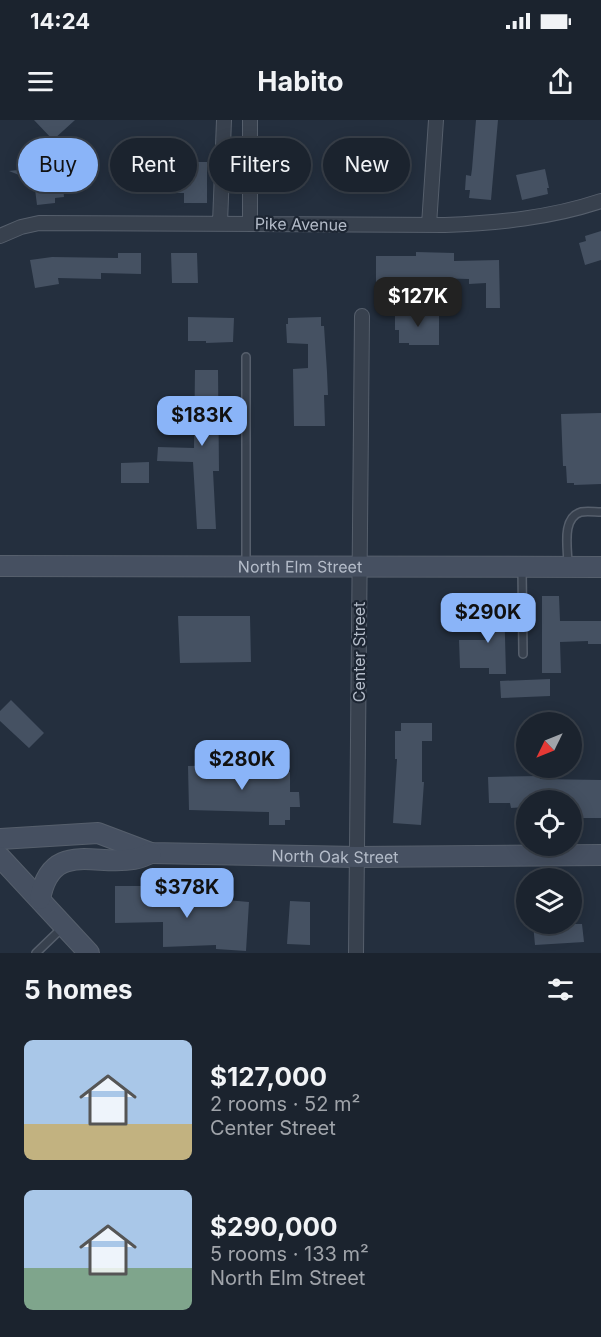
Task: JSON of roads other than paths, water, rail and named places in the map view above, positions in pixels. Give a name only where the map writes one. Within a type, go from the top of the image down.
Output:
[{"type":"main road","name":"North Elm Street","points":[[0,566],[601,567]]},
{"type":"main road","name":"North Oak Street","points":[[0,839],[98,833],[152,853],[357,857],[601,855]]},
{"type":"main road","points":[[40,899],[42,885],[52,869],[76,858],[134,859],[152,853]]},
{"type":"main road","points":[[0,857],[89,953]]},
{"type":"street","points":[[220,223],[224,120]]},
{"type":"street","points":[[250,120],[250,223]]},
{"type":"street","points":[[429,225],[436,120]]},
{"type":"street","name":"Pike Avenue","points":[[0,236],[21,227],[39,223],[490,224],[535,218],[601,201]]},
{"type":"street","name":"Center Street","points":[[356,953],[362,316]]},
{"type":"lane","points":[[246,357],[246,566]]},
{"type":"lane","points":[[568,567],[567,528],[570,522],[582,512],[601,512]]},
{"type":"lane","points":[[522,566],[523,654]]},
{"type":"lane","points":[[36,953],[64,926]]}]
